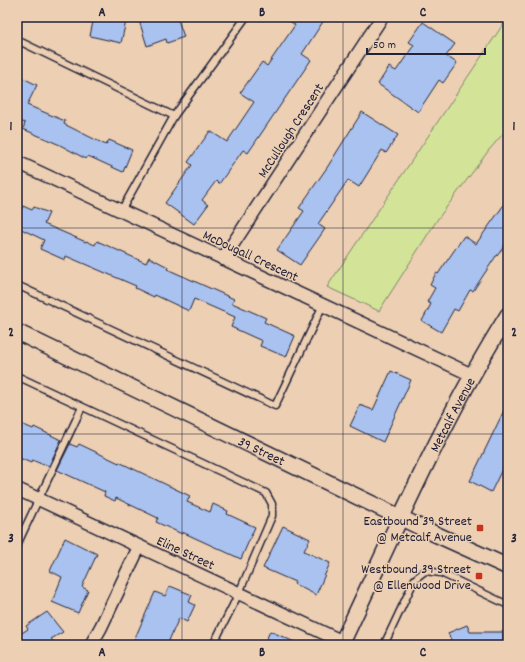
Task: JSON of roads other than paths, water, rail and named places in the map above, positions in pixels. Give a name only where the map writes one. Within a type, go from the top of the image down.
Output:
[{"type":"street","name":"McCullough Crescent","points":[[223,259],[382,17]]},
{"type":"street","name":"McDougall Crescent","points":[[17,162],[472,374]]},
{"type":"street","name":"Metcalf Avenue","points":[[342,643],[400,517],[457,402],[472,374],[508,315]]},
{"type":"street","name":"39 Street","points":[[17,332],[400,517],[508,567]]},
{"type":"street","name":"Eline Street","points":[[17,489],[342,643]]},
{"type":"street","points":[[91,645],[139,547]]},
{"type":"lane","points":[[121,211],[174,116],[246,17]]},
{"type":"lane","points":[[17,40],[174,116]]},
{"type":"lane","points":[[17,285],[275,406],[323,305]]},
{"type":"lane","points":[[17,376],[266,493],[272,504],[272,516],[239,593],[213,645]]},
{"type":"lane","points":[[17,545],[82,407]]},
{"type":"lane","points":[[384,645],[415,579],[425,572],[441,573],[508,605]]},
{"type":"place","name":"Eastbound 39 Street @ Metcalf Avenue","points":[[480,528]]},
{"type":"place","name":"Westbound 39 Street @ Ellenwood Drive","points":[[479,576]]}]
